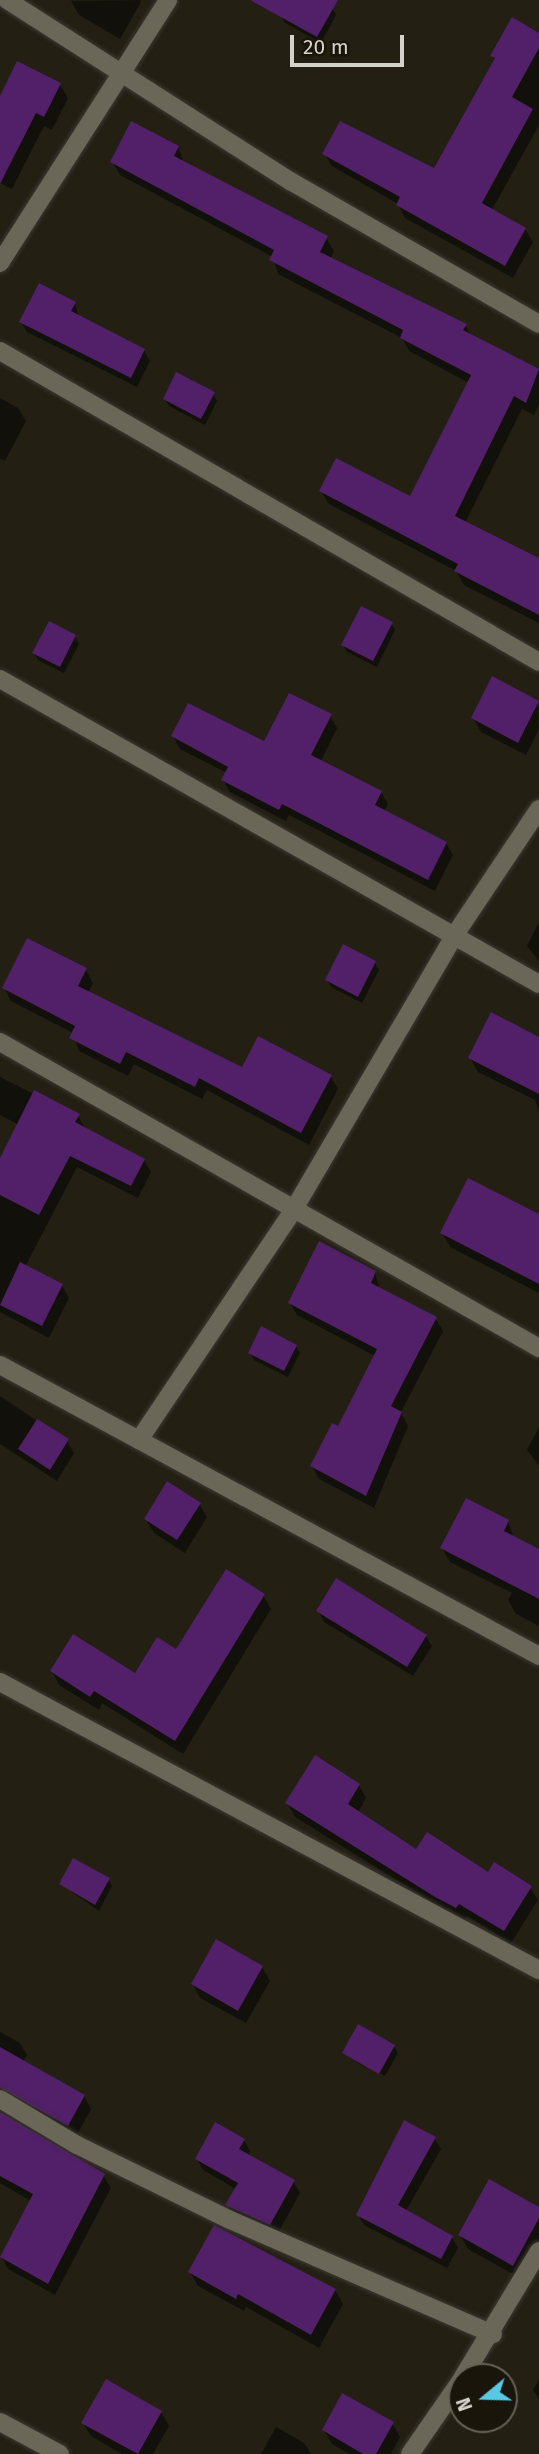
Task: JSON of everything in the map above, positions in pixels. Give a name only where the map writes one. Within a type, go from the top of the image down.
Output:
[{"type":"street","points":[[6,0],[292,182],[539,324]]},
{"type":"street","points":[[0,262],[168,0]]},
{"type":"street","points":[[0,351],[539,662]]},
{"type":"street","points":[[0,679],[539,984]]},
{"type":"street","points":[[139,1440],[294,1209],[454,936],[539,809]]},
{"type":"street","points":[[0,1042],[539,1348]]},
{"type":"street","points":[[0,1365],[539,1656]]},
{"type":"street","points":[[0,1682],[539,1969]]},
{"type":"street","points":[[0,2099],[77,2145],[228,2219],[493,2334]]},
{"type":"street","points":[[473,2363],[493,2334],[539,2251]]},
{"type":"street","points":[[410,2454],[448,2400]]},
{"type":"street","points":[[0,2422],[60,2454]]},
{"type":"building","points":[[250,0],[338,0],[317,37]]},
{"type":"building","points":[[512,17],[539,33],[539,48],[512,97],[533,109],[482,203],[526,228],[505,266],[396,205],[400,197],[322,154],[340,121],[434,168],[495,58],[490,56]]},
{"type":"building","points":[[17,61],[61,83],[44,117],[36,113],[0,184],[0,96]]},
{"type":"building","points":[[131,121],[179,146],[174,156],[328,236],[320,252],[467,324],[463,330],[539,369],[526,403],[514,396],[455,516],[539,558],[539,615],[454,571],[458,564],[319,491],[336,458],[410,496],[471,375],[400,338],[403,330],[269,260],[274,250],[110,162]]},
{"type":"building","points":[[39,283],[76,302],[71,311],[145,349],[131,378],[19,322]]},
{"type":"building","points":[[176,372],[215,392],[201,419],[163,399]]},
{"type":"building","points":[[361,606],[393,622],[373,661],[341,645]]},
{"type":"building","points":[[49,621],[76,635],[60,667],[32,653]]},
{"type":"building","points":[[492,676],[539,701],[518,743],[471,718]]},
{"type":"building","points":[[289,693],[332,714],[311,755],[382,791],[375,805],[447,842],[428,880],[282,804],[279,810],[221,780],[228,767],[171,736],[188,703],[264,741]]},
{"type":"building","points":[[27,938],[87,968],[78,986],[242,1067],[258,1036],[332,1075],[301,1133],[199,1078],[195,1087],[126,1052],[120,1064],[69,1038],[75,1026],[2,988]]},
{"type":"building","points":[[343,944],[376,961],[358,997],[325,980]]},
{"type":"building","points":[[491,1012],[539,1037],[539,1094],[468,1058]]},
{"type":"building","points":[[34,1090],[80,1114],[75,1122],[145,1159],[131,1186],[70,1156],[39,1215],[0,1195],[0,1158]]},
{"type":"building","points":[[468,1178],[539,1214],[539,1284],[440,1233]]},
{"type":"building","points":[[319,1241],[376,1271],[371,1283],[437,1317],[391,1406],[402,1412],[366,1496],[310,1466],[332,1423],[338,1426],[377,1349],[288,1303]]},
{"type":"building","points":[[20,1262],[63,1284],[42,1326],[0,1305]]},
{"type":"building","points":[[261,1326],[297,1345],[284,1371],[248,1353]]},
{"type":"building","points":[[37,1419],[69,1439],[50,1470],[18,1449]]},
{"type":"building","points":[[167,1481],[201,1503],[177,1540],[144,1519]]},
{"type":"building","points":[[466,1498],[509,1520],[504,1531],[539,1549],[539,1599],[440,1548]]},
{"type":"building","points":[[226,1569],[265,1594],[175,1741],[94,1691],[90,1697],[50,1671],[73,1634],[135,1673],[157,1637],[176,1649]]},
{"type":"building","points":[[336,1578],[427,1635],[407,1667],[316,1611]]},
{"type":"building","points":[[315,1755],[360,1784],[348,1804],[416,1849],[427,1832],[488,1872],[494,1862],[532,1886],[504,1931],[459,1904],[456,1908],[435,1897],[285,1803]]},
{"type":"building","points":[[73,1858],[110,1878],[95,1905],[59,1884]]},
{"type":"building","points":[[216,1939],[263,1966],[238,2011],[191,1984]]},
{"type":"building","points":[[358,2024],[395,2045],[379,2074],[342,2053]]},
{"type":"building","points":[[0,2047],[85,2095],[68,2126],[0,2088]]},
{"type":"building","points":[[0,2112],[105,2174],[48,2284],[0,2257],[33,2194],[0,2176]]},
{"type":"building","points":[[404,2120],[436,2137],[398,2205],[453,2236],[441,2259],[356,2215]]},
{"type":"building","points":[[215,2122],[245,2139],[239,2149],[295,2180],[270,2225],[225,2205],[238,2183],[195,2159]]},
{"type":"building","points":[[489,2179],[539,2207],[539,2218],[513,2266],[458,2235]]},
{"type":"building","points":[[214,2225],[336,2289],[311,2335],[238,2294],[236,2299],[188,2272]]},
{"type":"building","points":[[106,2379],[162,2411],[138,2454],[81,2423]]},
{"type":"building","points":[[342,2393],[394,2422],[376,2454],[363,2454],[322,2430]]}]
